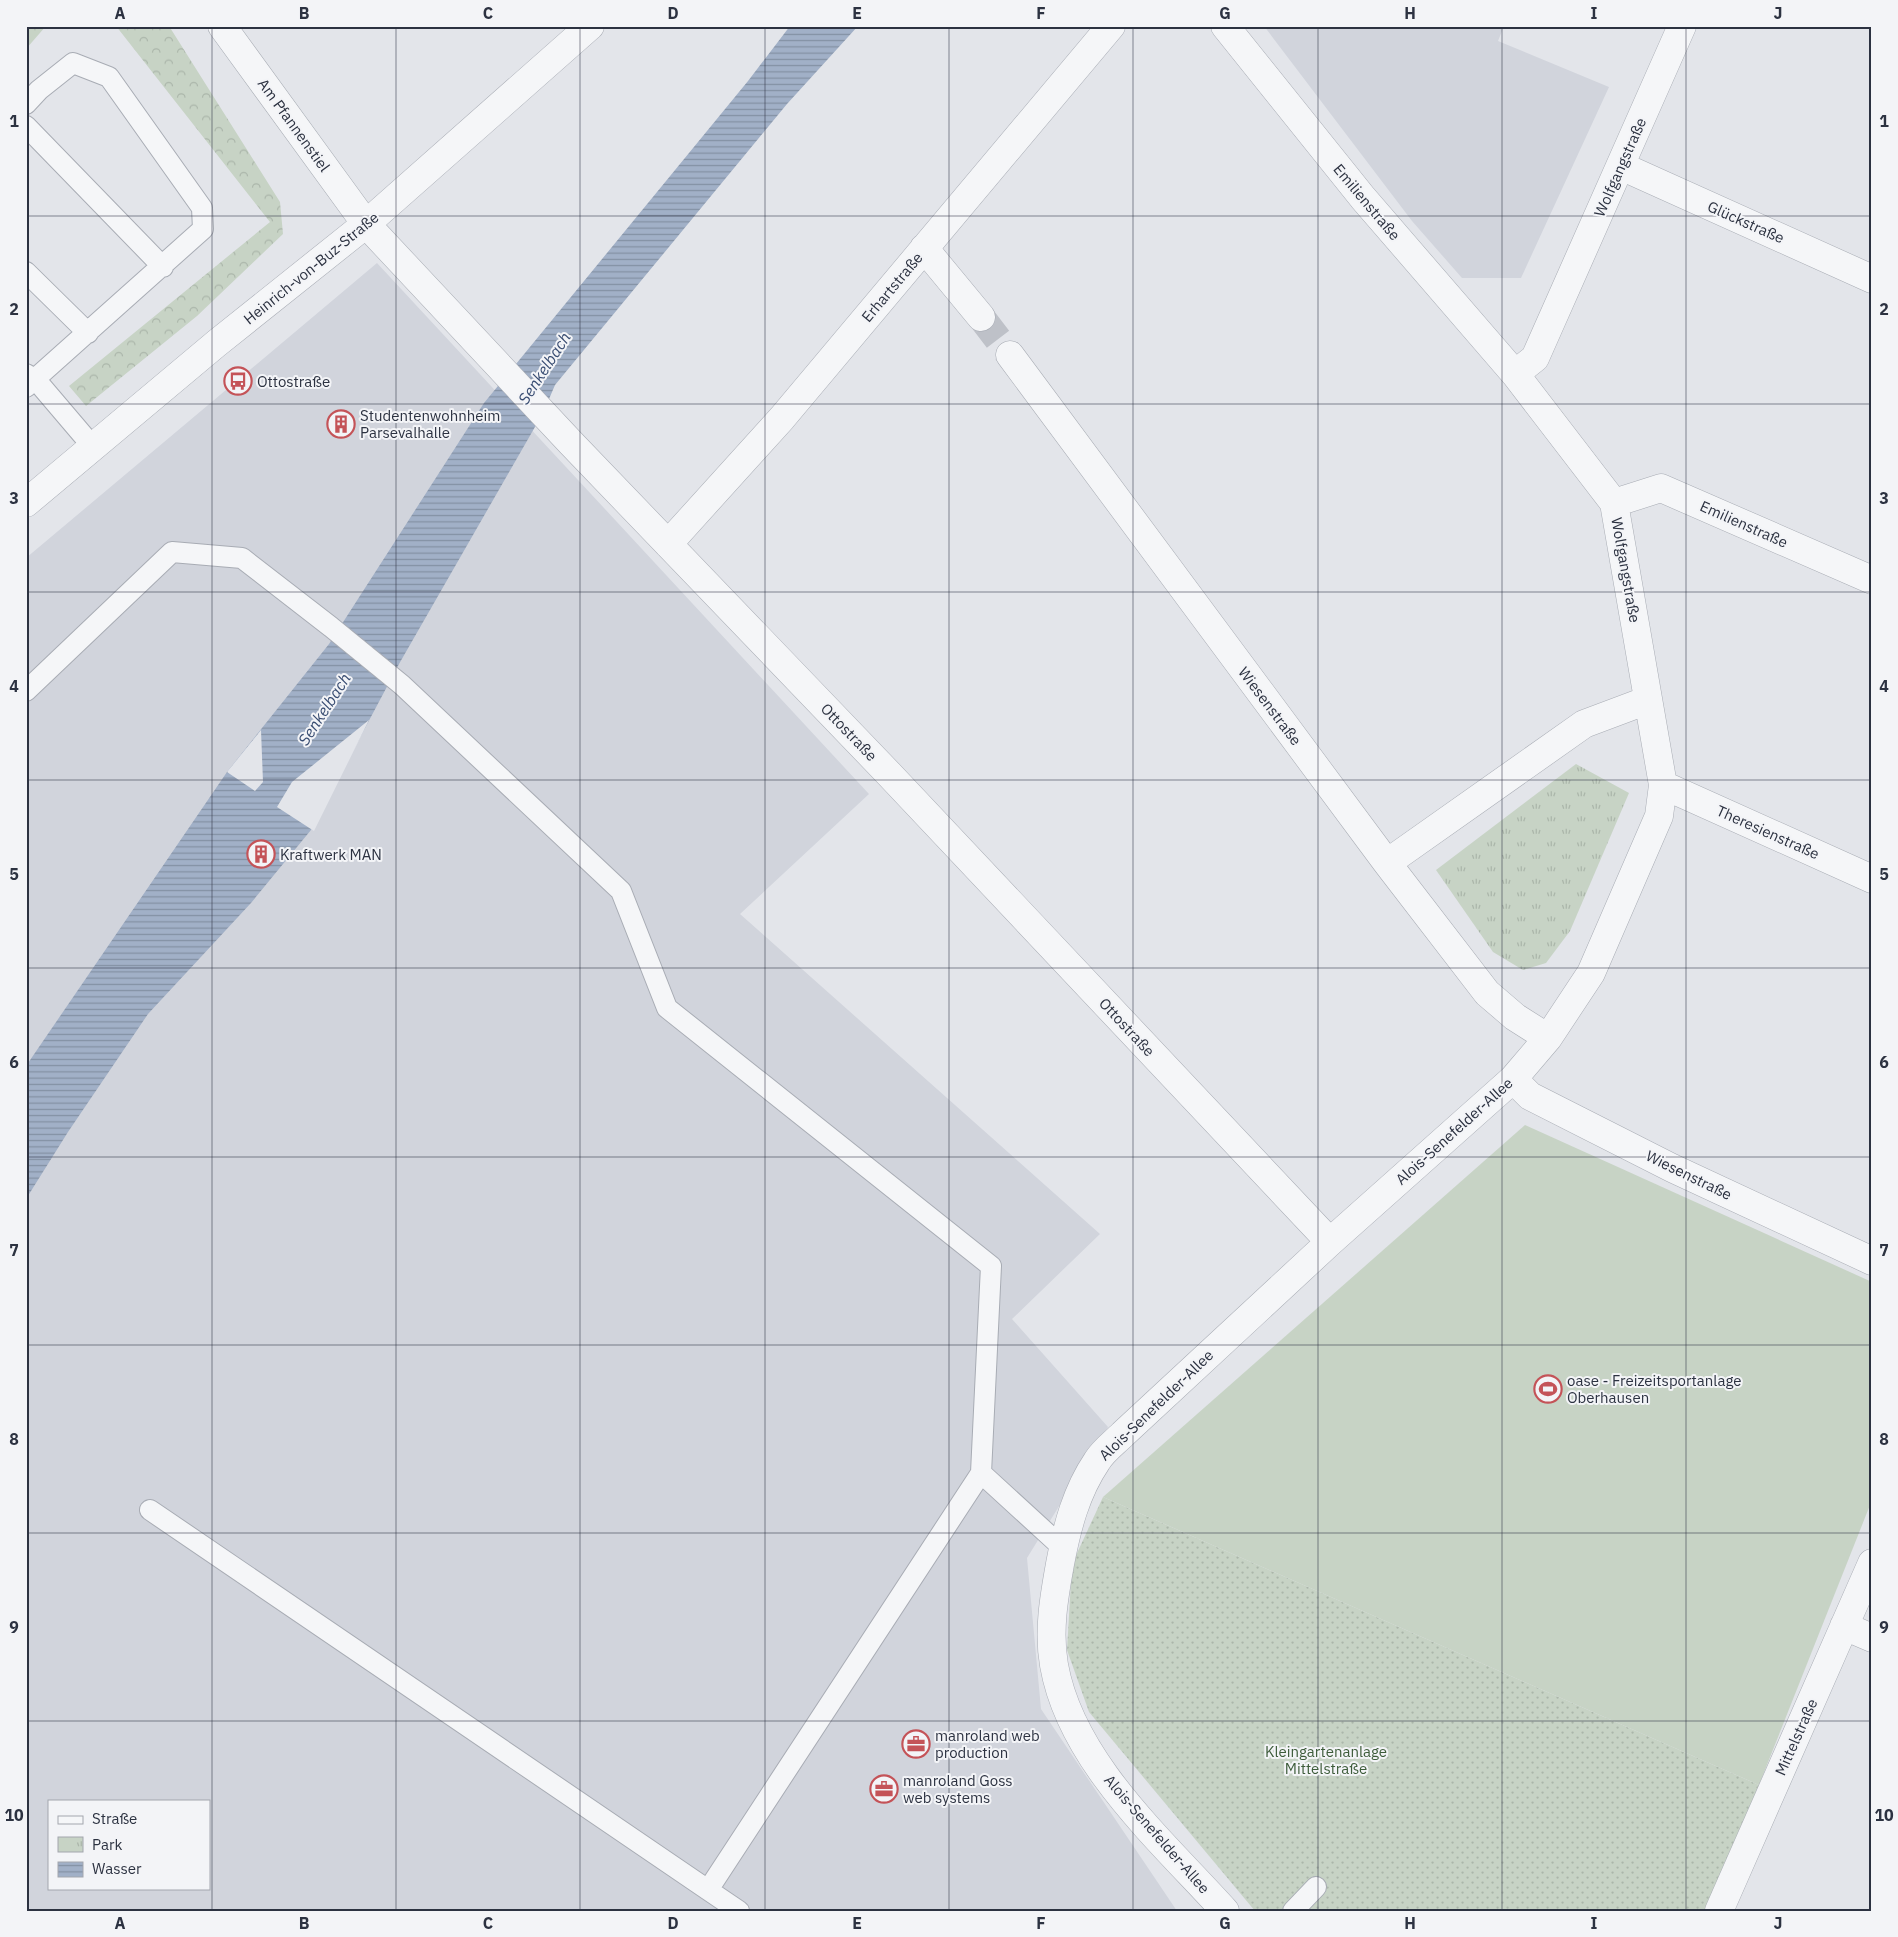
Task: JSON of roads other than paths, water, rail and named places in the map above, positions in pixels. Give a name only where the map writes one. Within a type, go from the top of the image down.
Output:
[{"type":"street","name":"Am Pfannenstiel","points":[[222,26],[366,224]]},
{"type":"street","name":"Heinrich-von-Buz-Straße","points":[[26,503],[366,224],[590,26]]},
{"type":"street","name":"Erhartstraße","points":[[668,544],[782,418],[1111,26]]},
{"type":"street","name":"Emilienstraße","points":[[1224,26],[1364,198],[1515,374]]},
{"type":"street","name":"Wolfgangstraße","points":[[1548,1038],[1570,1008],[1591,973],[1659,816],[1663,785],[1614,503],[1515,374],[1535,358],[1682,26]]},
{"type":"street","name":"Glückstraße","points":[[1620,166],[1872,279]]},
{"type":"street","name":"Ottostraße","points":[[366,224],[1330,1242]]},
{"type":"street","points":[[924,248],[981,317]]},
{"type":"street","name":"Wiesenstraße","points":[[1010,355],[1387,863],[1487,993],[1515,1017],[1548,1038]]},
{"type":"street","name":"Emilienstraße","points":[[1614,503],[1661,488],[1872,580]]},
{"type":"street","points":[[1387,863],[1584,724],[1648,700]]},
{"type":"street","name":"Theresienstraße","points":[[1663,785],[1872,878]]},
{"type":"street","name":"Alois-Senefelder-Allee","points":[[1225,1911],[1108,1782],[1069,1717],[1054,1665],[1052,1609],[1063,1548],[1077,1496],[1098,1460],[1330,1242],[1513,1079],[1548,1038]]},
{"type":"street","name":"Wiesenstraße","points":[[1513,1079],[1530,1096],[1672,1168],[1872,1261]]},
{"type":"street","name":"Mittelstraße","points":[[1719,1911],[1872,1563]]},
{"type":"street","points":[[1844,1626],[1872,1638]]},
{"type":"lane","points":[[26,104],[39,90],[73,63],[109,76],[202,208],[204,230],[88,333],[29,381],[93,447]]},
{"type":"lane","points":[[26,126],[163,267]]},
{"type":"lane","points":[[26,272],[88,333]]},
{"type":"lane","points":[[26,691],[172,552],[242,558],[332,626],[402,686],[621,890],[667,1008],[991,1266],[981,1473],[708,1890]]},
{"type":"lane","points":[[981,1473],[1063,1548]]},
{"type":"lane","points":[[150,1510],[739,1911]]},
{"type":"lane","points":[[1294,1911],[1316,1887]]},
{"type":"water","name":"Senkelbach","points":[[790,26],[858,26],[787,104],[555,385],[543,413],[399,664],[311,830],[251,903],[148,1014],[68,1132],[26,1199],[26,1066],[227,772],[329,644],[484,403],[748,81]]},
{"type":"tunnel","points":[[981,317],[1010,355]]},
{"type":"place","name":"Ottostraße","points":[[238,381]]},
{"type":"place","name":"Studentenwohnheim Parsevalhalle","points":[[341,424]]},
{"type":"place","name":"Kraftwerk MAN","points":[[261,854]]},
{"type":"place","name":"oase - Freizeitsportanlage Oberhausen","points":[[1548,1389]]},
{"type":"place","name":"manroland web production","points":[[916,1744]]},
{"type":"place","name":"manroland Goss web systems","points":[[884,1789]]},
{"type":"park label","name":"Kleingartenanlage Mittelstraße","points":[[1326,1760]]}]
